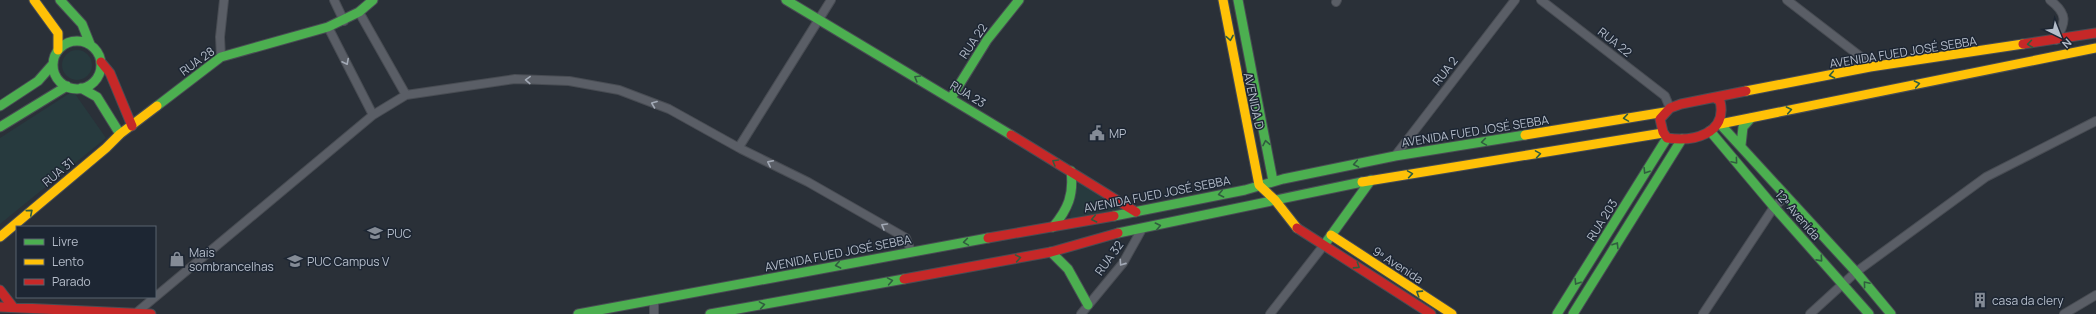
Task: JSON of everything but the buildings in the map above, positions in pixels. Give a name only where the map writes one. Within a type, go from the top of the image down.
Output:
[{"type":"main road","points":[[0,106],[38,81],[53,64],[58,50],[58,33],[34,0]]},
{"type":"main road","points":[[60,0],[82,24],[90,44],[110,73],[132,126]]},
{"type":"main road","name":"RUA 28","points":[[132,126],[220,57],[328,27],[344,21],[359,12],[373,0]]},
{"type":"main road","name":"RUA 23","points":[[786,0],[951,98],[1136,212]]},
{"type":"main road","name":"RUA 22","points":[[951,98],[987,40],[1019,0]]},
{"type":"main road","name":"AVENIDA D","points":[[1223,0],[1259,186]]},
{"type":"main road","name":"AVENIDA D","points":[[1238,0],[1273,181]]},
{"type":"main road","name":"AVENIDA FUED JOSÉ SEBBA","points":[[578,314],[911,251],[1053,227],[1116,214],[1136,212],[1259,186],[1273,181],[1395,156],[1667,110],[1715,98],[1870,68],[2096,33]]},
{"type":"main road","points":[[58,50],[69,42],[76,41],[90,44]]},
{"type":"main road","points":[[715,314],[1051,252],[1118,233],[1371,180],[1665,135],[1677,140],[1697,136],[1710,131],[1720,124],[2096,48]]},
{"type":"main road","points":[[81,88],[94,82],[100,69],[101,62]]},
{"type":"main road","points":[[53,64],[57,77],[67,86],[81,88],[97,97],[120,134]]},
{"type":"main road","points":[[0,127],[67,86]]},
{"type":"main road","points":[[1715,98],[1720,101],[1722,107],[1723,117],[1720,124]]},
{"type":"main road","points":[[1665,135],[1660,119],[1667,110]]},
{"type":"main road","points":[[1740,144],[1743,127],[1751,118]]},
{"type":"main road","name":"12ª Avenida","points":[[1720,124],[1856,272],[1891,314]]},
{"type":"main road","name":"RUA 31","points":[[0,237],[120,134],[132,126]]},
{"type":"main road","name":"12ª Avenida","points":[[1710,131],[1774,207],[1869,314]]},
{"type":"main road","name":"RUA 203","points":[[1557,314],[1665,135]]},
{"type":"main road","name":"RUA 203","points":[[1573,314],[1682,139]]},
{"type":"main road","points":[[1053,227],[1070,206],[1073,193],[1071,171]]},
{"type":"main road","points":[[1324,245],[1371,180]]},
{"type":"main road","points":[[1259,186],[1276,200]]},
{"type":"main road","name":"9ª Avenida","points":[[1276,200],[1298,230],[1324,245],[1431,314]]},
{"type":"main road","points":[[1136,212],[1142,229]]},
{"type":"main road","points":[[1116,214],[1118,233]]},
{"type":"main road","name":"9ª Avenida","points":[[1331,235],[1452,314]]},
{"type":"main road","points":[[1051,252],[1064,261],[1072,272],[1088,305]]},
{"type":"main road","points":[[0,290],[13,307]]},
{"type":"main road","points":[[0,307],[151,314]]},
{"type":"street","points":[[220,57],[220,38],[224,0]]},
{"type":"street","points":[[334,0],[344,21]]},
{"type":"street","points":[[739,148],[820,20],[831,0]]},
{"type":"street","name":"RUA 2","points":[[1395,156],[1515,0]]},
{"type":"street","name":"RUA 22","points":[[1541,0],[1665,96],[1667,110]]},
{"type":"street","points":[[1787,0],[1861,57],[1870,68]]},
{"type":"street","points":[[2050,0],[2057,6],[2064,17],[2063,27],[2056,40]]},
{"type":"street","points":[[359,12],[406,95]]},
{"type":"street","points":[[328,27],[373,115]]},
{"type":"street","points":[[1234,59],[1249,55]]},
{"type":"street","points":[[156,297],[373,115],[406,95],[515,79],[569,81],[619,90],[669,109],[739,148],[808,182],[906,238],[911,251]]},
{"type":"street","points":[[1810,314],[1856,272],[1986,177],[2096,121]]},
{"type":"street","points":[[1703,314],[1774,207],[1786,196]]},
{"type":"street","name":"RUA 32","points":[[1081,314],[1122,263],[1142,229]]},
{"type":"street","points":[[1270,314],[1324,245]]},
{"type":"street","points":[[2064,314],[2096,295]]},
{"type":"street","points":[[136,314],[155,298]]},
{"type":"street","points":[[654,300],[654,314]]},
{"type":"green space","points":[[77,50],[88,54],[92,65],[88,76],[77,80],[66,76],[62,65],[66,54]]},
{"type":"green space","points":[[73,91],[106,138],[0,224],[0,138]]},
{"type":"green space","points":[[1079,179],[1125,208],[1069,220]]},
{"type":"traffic: fast","points":[[60,0],[82,24],[90,44]]},
{"type":"traffic: fast","points":[[157,106],[221,57],[328,27],[359,12],[373,0]]},
{"type":"traffic: fast","points":[[786,0],[1011,135]]},
{"type":"traffic: fast","points":[[951,98],[987,40],[1019,0]]},
{"type":"traffic: fast","points":[[1238,0],[1273,181]]},
{"type":"traffic: fast","points":[[77,41],[86,43],[94,48],[99,56],[101,65],[99,74],[94,82],[86,87],[77,89],[68,87],[60,82],[55,74],[53,65],[55,56],[60,48],[68,43],[77,41]]},
{"type":"traffic: fast","points":[[0,106],[38,81],[53,64]]},
{"type":"traffic: fast","points":[[0,127],[67,86]]},
{"type":"traffic: fast","points":[[81,88],[97,97],[120,134]]},
{"type":"traffic: fast","points":[[1741,145],[1743,127],[1751,118]]},
{"type":"traffic: fast","points":[[1720,124],[1856,272],[1891,314]]},
{"type":"traffic: fast","points":[[1710,131],[1774,207],[1869,314]]},
{"type":"traffic: fast","points":[[1114,216],[1245,190],[1283,179],[1395,156],[1525,135]]},
{"type":"traffic: fast","points":[[1557,314],[1667,138]]},
{"type":"traffic: fast","points":[[1573,314],[1682,139]]},
{"type":"traffic: fast","points":[[1053,227],[1063,214],[1071,195],[1071,171]]},
{"type":"traffic: fast","points":[[1327,241],[1371,180]]},
{"type":"traffic: fast","points":[[1118,233],[1362,182]]},
{"type":"traffic: fast","points":[[578,314],[988,238]]},
{"type":"traffic: fast","points":[[1051,252],[1068,269],[1088,305]]},
{"type":"traffic: fast","points":[[710,314],[904,279]]},
{"type":"traffic: slow","points":[[34,0],[58,33],[58,50]]},
{"type":"traffic: slow","points":[[1223,0],[1259,185],[1275,200],[1297,228]]},
{"type":"traffic: slow","points":[[1746,91],[1870,67],[2023,44]]},
{"type":"traffic: slow","points":[[1720,124],[2096,48]]},
{"type":"traffic: slow","points":[[0,237],[106,148],[120,134],[157,106]]},
{"type":"traffic: slow","points":[[1525,135],[1665,112]]},
{"type":"traffic: slow","points":[[1362,182],[1663,133]]},
{"type":"traffic: slow","points":[[1331,235],[1452,314]]},
{"type":"traffic: jam","points":[[2023,44],[2096,33]]},
{"type":"traffic: jam","points":[[101,62],[110,73],[132,126]]},
{"type":"traffic: jam","points":[[1715,98],[1720,101],[1721,112],[1719,121],[1714,128],[1697,137],[1687,139],[1667,138],[1663,132],[1660,119],[1670,108],[1681,104],[1746,91]]},
{"type":"traffic: jam","points":[[1011,135],[1136,212]]},
{"type":"traffic: jam","points":[[988,238],[1114,216]]},
{"type":"traffic: jam","points":[[1297,228],[1431,314]]},
{"type":"traffic: jam","points":[[904,279],[1051,252],[1118,233]]},
{"type":"traffic: jam","points":[[0,290],[13,307]]},
{"type":"traffic: jam","points":[[0,307],[151,314]]},
{"type":"place","name":"MP","points":[[1097,133]]},
{"type":"place","name":"PUC","points":[[375,233]]},
{"type":"place","name":"Mais sombrancelhas","points":[[177,259]]},
{"type":"place","name":"PUC Campus V","points":[[295,261]]},
{"type":"place","name":"casa da clery","points":[[1980,300]]}]
